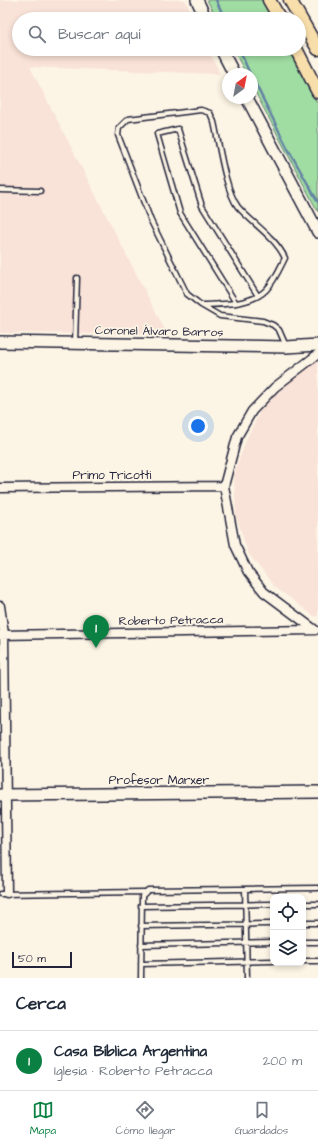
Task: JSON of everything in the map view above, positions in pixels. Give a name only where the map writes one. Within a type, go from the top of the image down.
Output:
[{"type":"main road","points":[[269,0],[276,12]]},
{"type":"main road","points":[[290,0],[297,12]]},
{"type":"main road","points":[[306,28],[318,49]]},
{"type":"main road","points":[[300,56],[318,92]]},
{"type":"street","points":[[197,0],[203,12]]},
{"type":"street","points":[[225,56],[231,68]]},
{"type":"street","points":[[250,104],[318,232]]},
{"type":"street","name":"Coronel Álvaro Barros","points":[[0,342],[286,347],[318,345]]},
{"type":"street","points":[[316,630],[264,592],[248,572],[236,545],[224,486],[237,437],[252,411],[275,387],[318,354]]},
{"type":"street","name":"Primo Tricotti","points":[[0,488],[224,486]]},
{"type":"street","points":[[0,606],[2,635],[2,795],[4,893]]},
{"type":"street","name":"Roberto Petracca","points":[[2,635],[316,630]]},
{"type":"street","name":"Profesor Marxer","points":[[2,795],[318,792]]},
{"type":"lane","points":[[201,305],[236,303],[258,296],[267,290],[285,258],[280,249],[237,206],[232,196],[210,113],[201,110],[128,119],[119,128],[118,135],[150,222],[187,294],[201,305],[220,316],[263,321],[273,325],[279,330],[286,347]]},
{"type":"lane","points":[[236,303],[180,213],[157,134],[178,129],[202,206],[258,296]]},
{"type":"lane","points":[[0,190],[40,191]]},
{"type":"lane","points":[[75,343],[77,278]]},
{"type":"lane","points":[[4,893],[144,892],[148,890],[318,888]]},
{"type":"lane","points":[[245,889],[247,978]]},
{"type":"lane","points":[[141,978],[141,906],[144,892]]},
{"type":"lane","points":[[141,906],[270,904]]},
{"type":"lane","points":[[306,904],[318,904]]},
{"type":"lane","points":[[306,923],[318,923]]},
{"type":"lane","points":[[141,926],[270,924]]},
{"type":"lane","points":[[141,945],[270,942]]},
{"type":"lane","points":[[306,942],[318,942]]},
{"type":"lane","points":[[306,961],[318,961]]},
{"type":"lane","points":[[141,964],[270,962]]},
{"type":"shaded area","points":[[0,0],[185,0],[191,12],[12,12],[12,56],[211,56],[220,74],[30,67],[167,334],[0,333]]},
{"type":"shaded area","points":[[318,360],[318,616],[314,616],[275,587],[248,553],[236,515],[234,474],[247,438],[261,410],[284,386]]},
{"type":"green space","points":[[207,0],[266,0],[273,12],[213,12]]},
{"type":"green space","points":[[237,56],[294,56],[318,105],[318,212],[258,97],[258,68],[243,68]]},
{"type":"waterway","points":[[216,0],[222,12]]},
{"type":"waterway","points":[[242,56],[247,68]]},
{"type":"waterway","points":[[258,89],[287,147],[318,202]]},
{"type":"place","name":"Casa Bíblica Argentina","points":[[96,648]]}]
